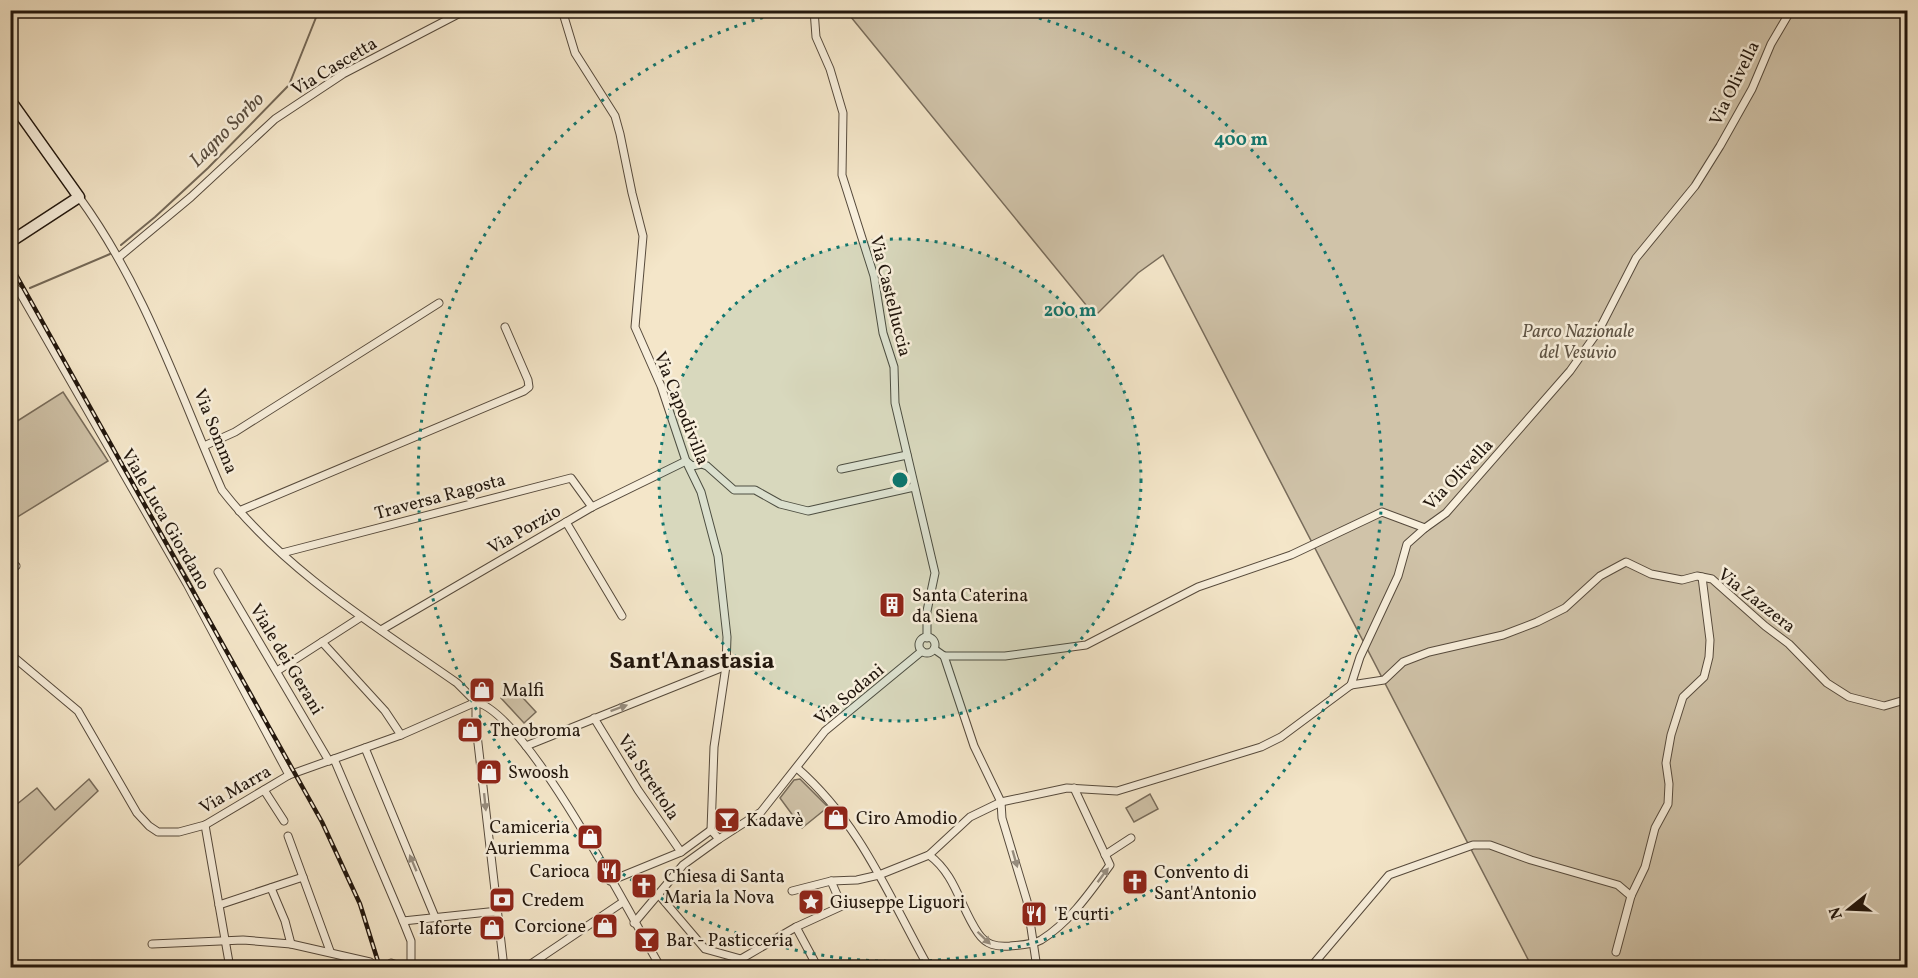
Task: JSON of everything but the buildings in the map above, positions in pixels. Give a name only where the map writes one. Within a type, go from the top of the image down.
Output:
[{"type":"main road","name":"Via Somma","points":[[10,100],[79,197]]},
{"type":"main road","points":[[10,242],[79,197]]},
{"type":"street","name":"Via Cascetta","points":[[119,258],[191,197],[275,119],[343,74],[466,10]]},
{"type":"street","name":"Via Capodivilla","points":[[562,10],[575,52],[615,116],[643,236],[636,289],[635,327],[661,386],[686,461],[701,492],[718,556],[726,628],[726,666],[714,747],[711,830]]},
{"type":"street","name":"Via Castelluccia","points":[[814,10],[816,37],[830,69],[843,113],[842,175],[874,276],[883,333],[894,367],[895,403],[935,573],[930,592],[927,638]]},
{"type":"street","name":"Via Olivella","points":[[944,656],[1005,656],[1086,645],[1198,587],[1292,555],[1382,512],[1425,528],[1446,513],[1586,350],[1599,330],[1636,258],[1695,186],[1752,89],[1771,44],[1791,10]]},
{"type":"street","name":"Via Somma","points":[[79,197],[119,258],[156,328],[222,490],[239,511],[313,582],[457,683],[476,702],[485,705],[526,746],[547,771],[661,968]]},
{"type":"street","name":"Viale Luca Giordano","points":[[10,283],[19,291],[187,584],[289,775]]},
{"type":"street","points":[[204,446],[235,432],[439,303]]},
{"type":"street","points":[[239,511],[524,391],[529,387],[528,380],[505,327]]},
{"type":"street","points":[[841,469],[907,455]]},
{"type":"street","points":[[686,461],[692,466],[707,466],[734,490],[755,490],[780,504],[808,511],[914,487]]},
{"type":"street","name":"Via Porzio","points":[[381,630],[592,507],[686,461]]},
{"type":"street","name":"Traversa Ragosta","points":[[282,553],[572,478],[592,507]]},
{"type":"street","points":[[566,522],[622,616]]},
{"type":"street","points":[[792,891],[831,881],[857,880],[879,875],[930,855],[975,813],[1001,802],[1032,794],[1074,788],[1124,790],[1261,747],[1281,737],[1351,685],[1360,657],[1398,576],[1407,544],[1425,528]]},
{"type":"street","name":"Via Zazzera","points":[[1351,685],[1377,682],[1393,674],[1403,662],[1429,652],[1503,635],[1544,619],[1565,608],[1600,576],[1626,562],[1651,574],[1682,580],[1702,577],[1712,579],[1731,593],[1764,626],[1789,644],[1827,683],[1849,697],[1884,706],[1908,699]]},
{"type":"street","name":"Viale dei Gerani","points":[[218,572],[332,760],[411,941],[411,968]]},
{"type":"street","points":[[1616,952],[1630,896],[1645,867],[1649,846],[1668,804],[1669,784],[1666,763],[1671,735],[1683,697],[1704,677],[1709,657],[1710,640],[1702,577]]},
{"type":"street","points":[[277,671],[361,617]]},
{"type":"street","points":[[934,649],[928,653],[922,651],[921,642],[927,638],[933,640],[934,649],[944,656],[974,746],[1001,802],[1002,818],[1027,901],[1037,968]]},
{"type":"street","points":[[322,642],[385,711],[401,735]]},
{"type":"street","name":"Via Sodani","points":[[634,923],[683,865],[719,839],[754,818],[779,792],[825,731],[922,651]]},
{"type":"street","name":"Via Marra","points":[[10,654],[78,711],[132,806],[149,826],[167,833],[205,825],[289,775],[401,735],[476,702]]},
{"type":"street","points":[[526,746],[726,666]]},
{"type":"street","points":[[476,702],[476,726],[504,968]]},
{"type":"street","name":"Via Strettola","points":[[594,718],[638,790],[681,852]]},
{"type":"street","points":[[365,748],[435,917]]},
{"type":"street","points":[[797,768],[821,790],[854,830],[929,968]]},
{"type":"street","points":[[930,855],[940,863],[956,888],[978,934],[986,942],[993,946],[1032,944],[1055,928],[1086,898],[1110,865],[1074,788]]},
{"type":"street","points":[[264,790],[284,821]]},
{"type":"street","points":[[205,825],[230,968]]},
{"type":"street","points":[[610,881],[681,852],[711,830],[719,839]]},
{"type":"street","points":[[288,836],[330,951]]},
{"type":"street","points":[[1105,855],[1131,838]]},
{"type":"street","points":[[1310,968],[1389,875],[1473,845],[1490,845],[1531,860],[1618,885],[1630,896]]},
{"type":"street","points":[[219,905],[303,877]]},
{"type":"street","points":[[659,895],[705,949],[741,959],[807,921],[842,906],[831,881]]},
{"type":"street","points":[[272,888],[291,944]]},
{"type":"street","points":[[525,968],[623,903]]},
{"type":"street","points":[[403,921],[498,911]]},
{"type":"street","points":[[796,927],[818,968]]},
{"type":"street","points":[[152,944],[224,941],[291,944],[330,951],[370,962]]},
{"type":"street","points":[[391,963],[405,968]]},
{"type":"green space","name":"Parco Nazionale del Vesuvio","points":[[846,11],[1907,11],[1907,967],[1532,967],[1163,255],[1138,273],[1095,316]]},
{"type":"green space","points":[[63,392],[108,461],[11,521],[11,425]]},
{"type":"green space","points":[[513,687],[536,712],[524,723],[501,698]]},
{"type":"green space","points":[[89,779],[98,791],[16,868],[11,857],[11,809],[37,788],[55,810]]},
{"type":"green space","points":[[800,779],[828,807],[802,828],[780,798],[794,780]]},
{"type":"green space","points":[[1150,794],[1158,809],[1134,822],[1126,808]]},
{"type":"waterway","name":"Lagno Sorbo","points":[[121,245],[208,168],[289,85],[319,10]]},
{"type":"waterway","name":"Lagno Sorbo","points":[[30,288],[110,254]]},
{"type":"waterway","name":"Lagno Sorbo","points":[[10,299],[17,295]]},
{"type":"railway","points":[[10,264],[322,822],[360,904],[380,968]]},
{"type":"place","name":"Santa Caterina da Siena","points":[[892,605]]},
{"type":"place","name":"Malfi","points":[[482,690]]},
{"type":"place","name":"Theobroma","points":[[470,730]]},
{"type":"place","name":"Swoosh","points":[[489,772]]},
{"type":"place","name":"Ciro Amodio","points":[[836,818]]},
{"type":"place","name":"Kadavè","points":[[727,820]]},
{"type":"place","name":"Camiceria Auriemma","points":[[590,837]]},
{"type":"place","name":"Carioca","points":[[609,871]]},
{"type":"place","name":"Convento di Sant'Antonio","points":[[1135,882]]},
{"type":"place","name":"Chiesa di Santa Maria la Nova","points":[[644,886]]},
{"type":"place","name":"Credem","points":[[502,900]]},
{"type":"place","name":"Giuseppe Liguori","points":[[811,902]]},
{"type":"place","name":"'E curti","points":[[1034,914]]},
{"type":"place","name":"Corcione","points":[[605,926]]},
{"type":"place","name":"Iaforte","points":[[492,928]]},
{"type":"place","name":"Bar - Pasticceria","points":[[647,940]]},
{"type":"district","name":"Sant'Anastasia","points":[[692,660]]}]
